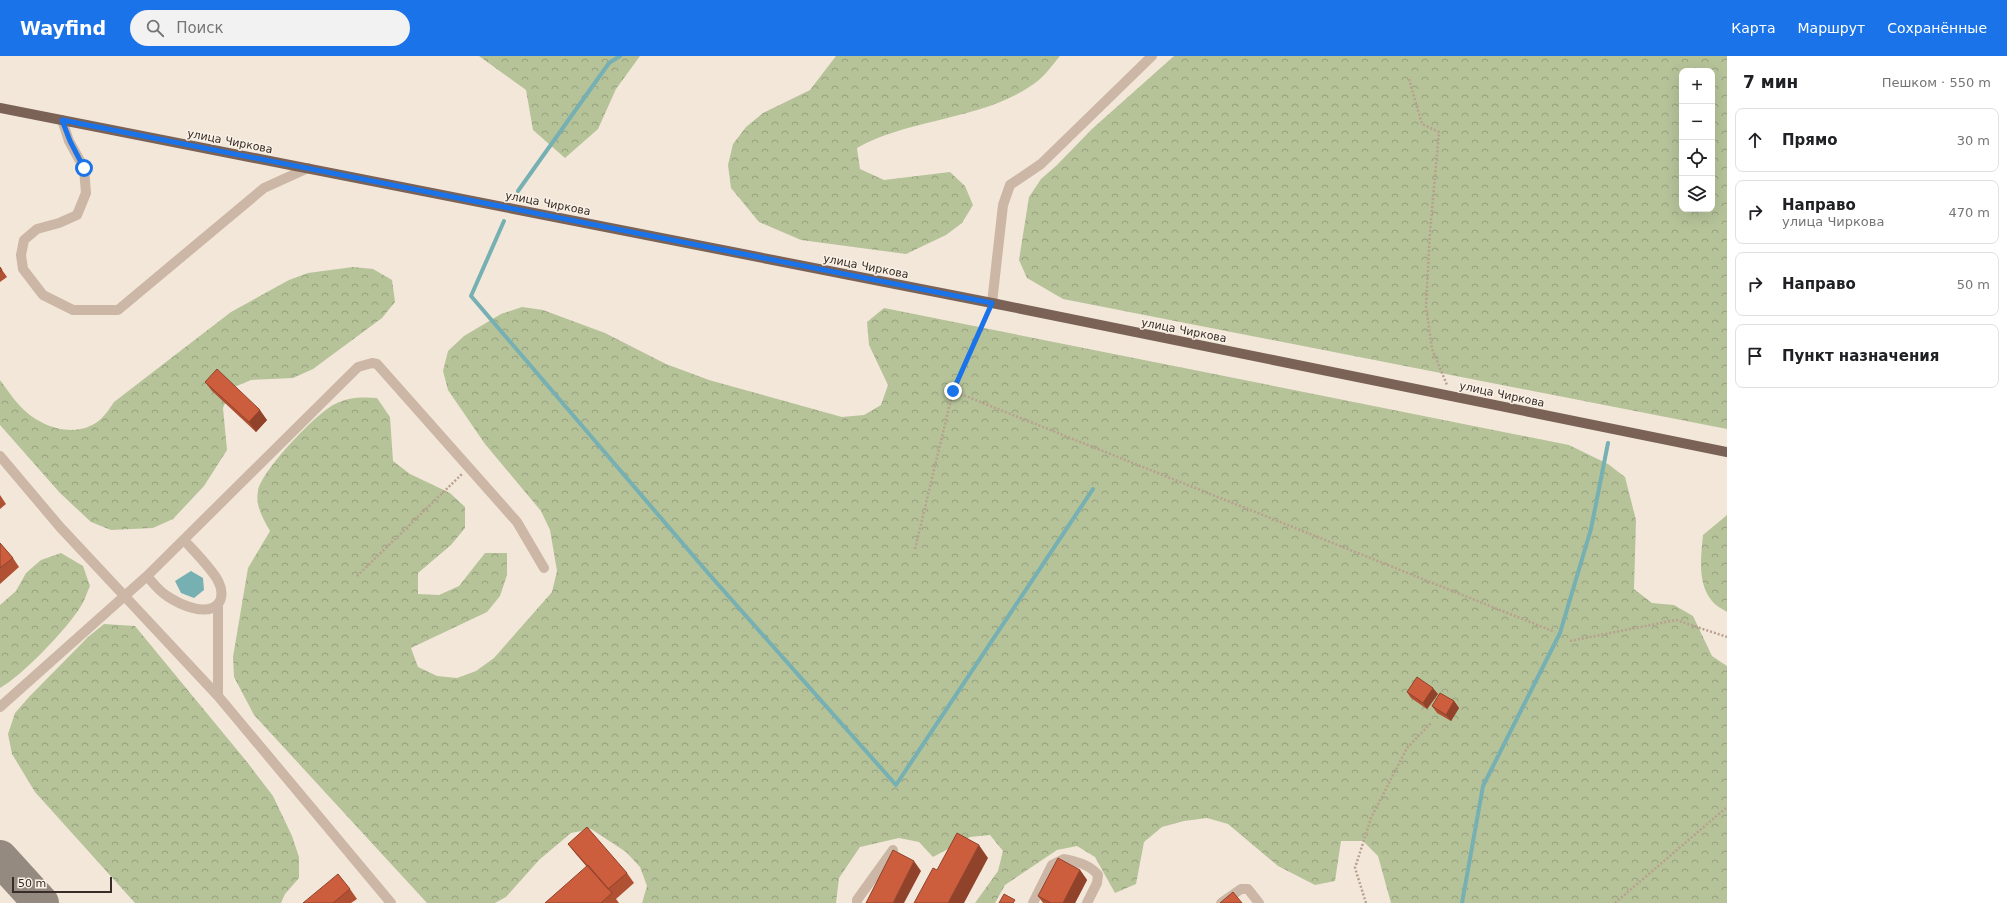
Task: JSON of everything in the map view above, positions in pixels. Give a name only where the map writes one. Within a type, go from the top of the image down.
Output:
[{"type":"main road","name":"улица Чиркова","points":[[0,108],[992,303],[1727,452]]},
{"type":"street","points":[[992,303],[1003,205],[1010,184],[1041,164],[1152,56]]},
{"type":"street","points":[[62,120],[70,141],[84,168],[86,193],[77,215],[59,224],[37,229],[24,240],[21,255],[23,269],[43,295],[73,310],[118,310],[264,188],[308,168]]},
{"type":"street","points":[[0,707],[147,576],[358,368],[367,364],[377,364],[470,467],[517,522],[544,568]]},
{"type":"street","points":[[0,456],[60,527],[218,696],[391,903]]},
{"type":"street","points":[[184,540],[219,582],[222,595],[218,604],[218,696]]},
{"type":"street","points":[[147,576],[166,595],[184,605],[201,609],[213,608],[218,604]]},
{"type":"street","points":[[857,903],[857,900],[893,850]]},
{"type":"street","points":[[1033,903],[1052,864],[1064,859],[1081,863],[1092,868],[1098,875],[1097,883],[1087,903]]},
{"type":"street","points":[[1221,903],[1241,889],[1248,890],[1259,903]]},
{"type":"path","points":[[1409,80],[1422,124],[1439,132],[1430,232],[1426,306],[1432,349],[1452,396]]},
{"type":"path","points":[[915,549],[953,391],[992,303]]},
{"type":"path","points":[[953,391],[1555,632]]},
{"type":"path","points":[[356,576],[470,467]]},
{"type":"path","points":[[1570,641],[1676,620],[1727,637]]},
{"type":"path","points":[[1366,903],[1355,868],[1371,818],[1407,748],[1432,722]]},
{"type":"path","points":[[1615,903],[1727,807]]},
{"type":"green space","points":[[479,56],[640,56],[616,89],[598,129],[565,158],[533,130],[526,90]]},
{"type":"green space","points":[[836,56],[1060,56],[1040,79],[1020,92],[998,103],[975,111],[901,130],[878,138],[857,148],[860,169],[884,180],[950,172],[965,186],[973,205],[962,223],[946,235],[906,254],[801,240],[759,222],[731,188],[728,165],[733,144],[746,127],[763,113],[810,90]]},
{"type":"green space","points":[[1174,56],[1727,56],[1727,429],[1063,299],[1027,278],[1019,260],[1029,197],[1041,179],[1057,165],[1092,129]]},
{"type":"green space","points":[[353,267],[373,269],[392,280],[395,302],[382,318],[313,369],[293,378],[251,380],[232,388],[223,408],[227,450],[204,486],[173,519],[153,528],[111,530],[91,522],[60,493],[0,425],[0,380],[21,407],[39,421],[60,429],[81,429],[101,419],[114,402],[231,312],[289,280],[308,273]]},
{"type":"green space","points":[[522,307],[543,310],[605,333],[666,364],[709,380],[842,417],[864,415],[881,405],[888,385],[869,345],[867,322],[884,308],[1569,445],[1608,464],[1625,477],[1636,520],[1634,589],[1652,603],[1674,605],[1693,616],[1712,656],[1727,666],[1727,903],[1391,903],[1378,856],[1363,841],[1341,841],[1335,881],[1315,885],[1278,866],[1228,824],[1207,818],[1184,821],[1162,827],[1144,842],[1136,884],[1115,893],[1095,857],[1077,846],[1057,850],[1005,885],[995,903],[975,903],[998,871],[1003,851],[990,835],[970,837],[933,857],[919,842],[899,838],[860,847],[839,878],[836,903],[642,903],[647,886],[640,867],[626,852],[591,829],[571,833],[539,860],[506,897],[495,903],[427,903],[254,715],[234,677],[233,657],[248,568],[270,531],[262,517],[257,496],[261,482],[278,458],[302,431],[325,411],[339,402],[349,399],[377,398],[390,417],[393,461],[410,474],[450,493],[465,507],[465,528],[451,545],[418,573],[418,594],[439,595],[459,586],[485,553],[507,553],[507,575],[500,596],[487,612],[411,648],[418,667],[437,676],[457,678],[476,671],[494,658],[552,592],[557,571],[550,530],[541,511],[485,444],[448,390],[443,371],[448,351],[464,336],[501,314]]},
{"type":"green space","points":[[1727,515],[1727,612],[1715,604],[1707,594],[1702,578],[1701,560],[1703,535]]},
{"type":"green space","points":[[61,553],[83,566],[90,586],[84,601],[75,615],[44,651],[32,663],[0,688],[0,605],[16,591],[26,573],[41,560]]},
{"type":"green space","points":[[104,624],[135,626],[247,762],[273,796],[292,836],[299,857],[299,878],[285,894],[281,903],[135,903],[35,792],[12,754],[8,734],[15,713],[88,637]]},
{"type":"water","points":[[191,571],[203,578],[204,590],[194,598],[181,593],[175,581]]},
{"type":"building","points":[[217,369],[260,410],[249,422],[205,382]]},
{"type":"building","points":[[0,543],[13,558],[0,568]]},
{"type":"building","points":[[1417,677],[1433,688],[1423,703],[1407,692]]},
{"type":"building","points":[[1440,693],[1454,701],[1446,715],[1432,706]]},
{"type":"building","points":[[587,827],[627,873],[608,889],[568,844]]},
{"type":"building","points":[[957,833],[979,845],[948,903],[914,903],[933,868],[937,870]]},
{"type":"building","points":[[893,850],[914,861],[893,903],[866,903]]},
{"type":"building","points":[[1058,858],[1080,870],[1063,903],[1051,903],[1038,896]]},
{"type":"building","points":[[588,865],[612,893],[601,903],[545,903]]},
{"type":"building","points":[[338,874],[350,889],[333,903],[303,903]]},
{"type":"building","points":[[1233,892],[1242,903],[1220,903]]},
{"type":"building","points":[[1004,894],[1015,900],[1013,903],[999,903]]},
{"type":"waterway","points":[[518,191],[609,63],[620,56]]},
{"type":"waterway","points":[[504,221],[471,296],[708,573],[896,785],[1093,489]]},
{"type":"waterway","points":[[1462,903],[1483,786],[1560,633],[1591,529],[1608,443]]},
{"type":"taxiway","points":[[0,858],[41,903]]},
{"type":"route","points":[[84,168],[70,141],[62,120],[992,303],[953,391]]}]
